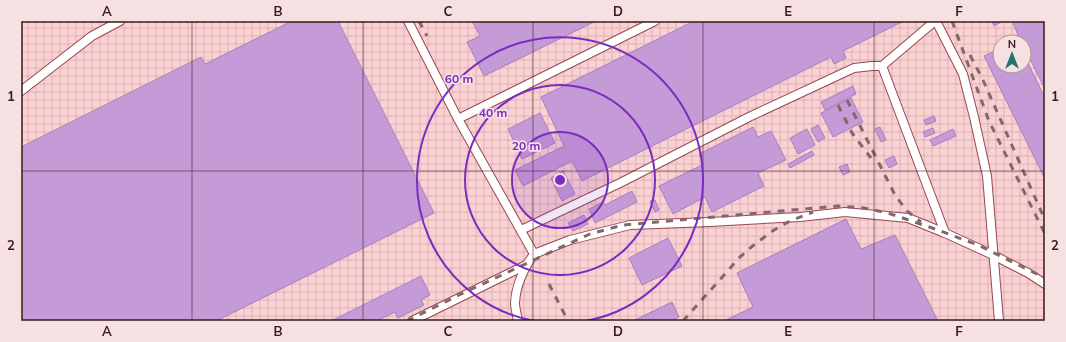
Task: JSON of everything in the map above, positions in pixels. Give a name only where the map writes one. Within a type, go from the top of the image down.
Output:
[{"type":"lane","points":[[21,91],[92,36],[120,21]]},
{"type":"lane","points":[[408,21],[458,119],[534,254]]},
{"type":"lane","points":[[458,119],[655,21]]},
{"type":"lane","points":[[521,230],[620,183],[749,117],[854,68],[882,66],[935,21],[963,74],[987,176],[998,321]]},
{"type":"lane","points":[[882,66],[945,233]]},
{"type":"lane","points":[[518,321],[515,303],[519,282],[526,265],[534,254],[570,240],[630,225],[800,217],[845,212],[908,218],[945,233],[993,256],[1028,273],[1045,284]]},
{"type":"lane","points":[[412,321],[526,265]]},
{"type":"shaded area","points":[[21,21],[1045,21],[1045,321],[21,321]]},
{"type":"building","points":[[292,21],[338,21],[434,213],[216,321],[21,321],[21,147],[201,57],[205,64]]},
{"type":"building","points":[[472,21],[596,21],[484,76],[467,42],[480,36]]},
{"type":"building","points":[[694,21],[904,21],[843,51],[846,58],[834,64],[831,57],[582,181],[572,161],[523,186],[515,170],[564,146],[541,97]]},
{"type":"building","points":[[992,21],[1003,21],[994,26]]},
{"type":"building","points":[[1012,21],[1045,21],[1045,89],[1032,63],[1032,34],[1018,34]]},
{"type":"building","points":[[992,52],[992,72],[984,56]]},
{"type":"building","points":[[1032,71],[1045,98],[1045,179],[993,74],[1032,74]]},
{"type":"building","points":[[853,86],[856,94],[825,110],[821,102]]},
{"type":"building","points":[[851,98],[863,122],[833,137],[821,113]]},
{"type":"building","points":[[540,113],[555,143],[522,159],[508,129]]},
{"type":"building","points":[[934,116],[936,121],[926,125],[924,120]]},
{"type":"building","points":[[818,125],[825,138],[818,142],[811,129]]},
{"type":"building","points":[[753,127],[758,137],[771,131],[786,160],[758,173],[764,186],[712,212],[705,197],[673,214],[659,186],[704,164],[699,154]]},
{"type":"building","points":[[880,127],[886,140],[881,142],[875,129]]},
{"type":"building","points":[[933,128],[935,133],[925,137],[923,132]]},
{"type":"building","points":[[807,129],[815,145],[798,154],[790,138]]},
{"type":"building","points":[[953,129],[956,136],[933,146],[930,140]]},
{"type":"building","points":[[812,151],[814,155],[790,168],[788,164]]},
{"type":"building","points":[[894,156],[897,164],[889,168],[885,160]]},
{"type":"building","points":[[847,164],[850,172],[843,175],[839,167]]},
{"type":"building","points":[[563,171],[575,194],[562,201],[551,178]]},
{"type":"building","points":[[632,191],[637,202],[595,223],[589,209],[603,202],[605,205]]},
{"type":"building","points":[[655,200],[659,210],[655,212],[650,201]]},
{"type":"building","points":[[584,215],[588,224],[573,231],[568,223]]},
{"type":"building","points":[[846,219],[861,249],[895,235],[938,321],[724,321],[753,307],[737,273]]},
{"type":"building","points":[[668,238],[682,266],[642,285],[629,258]]},
{"type":"building","points":[[421,276],[430,295],[421,300],[424,305],[398,318],[395,312],[377,321],[331,321]]},
{"type":"building","points":[[672,302],[679,317],[671,321],[633,321]]},
{"type":"railway","points":[[419,21],[427,36]]},
{"type":"railway","points":[[952,21],[989,121],[1045,234]]},
{"type":"railway","points":[[970,55],[983,80],[1045,220]]},
{"type":"railway","points":[[847,100],[895,195],[907,211],[921,222]]},
{"type":"railway","points":[[838,105],[852,133],[871,158]]},
{"type":"railway","points":[[407,321],[590,234],[623,225],[838,206],[864,208],[888,213],[935,229],[978,245],[1045,278]]},
{"type":"railway","points":[[683,321],[740,257],[755,244],[774,230],[790,221],[813,212]]},
{"type":"railway","points":[[549,284],[568,321]]}]
